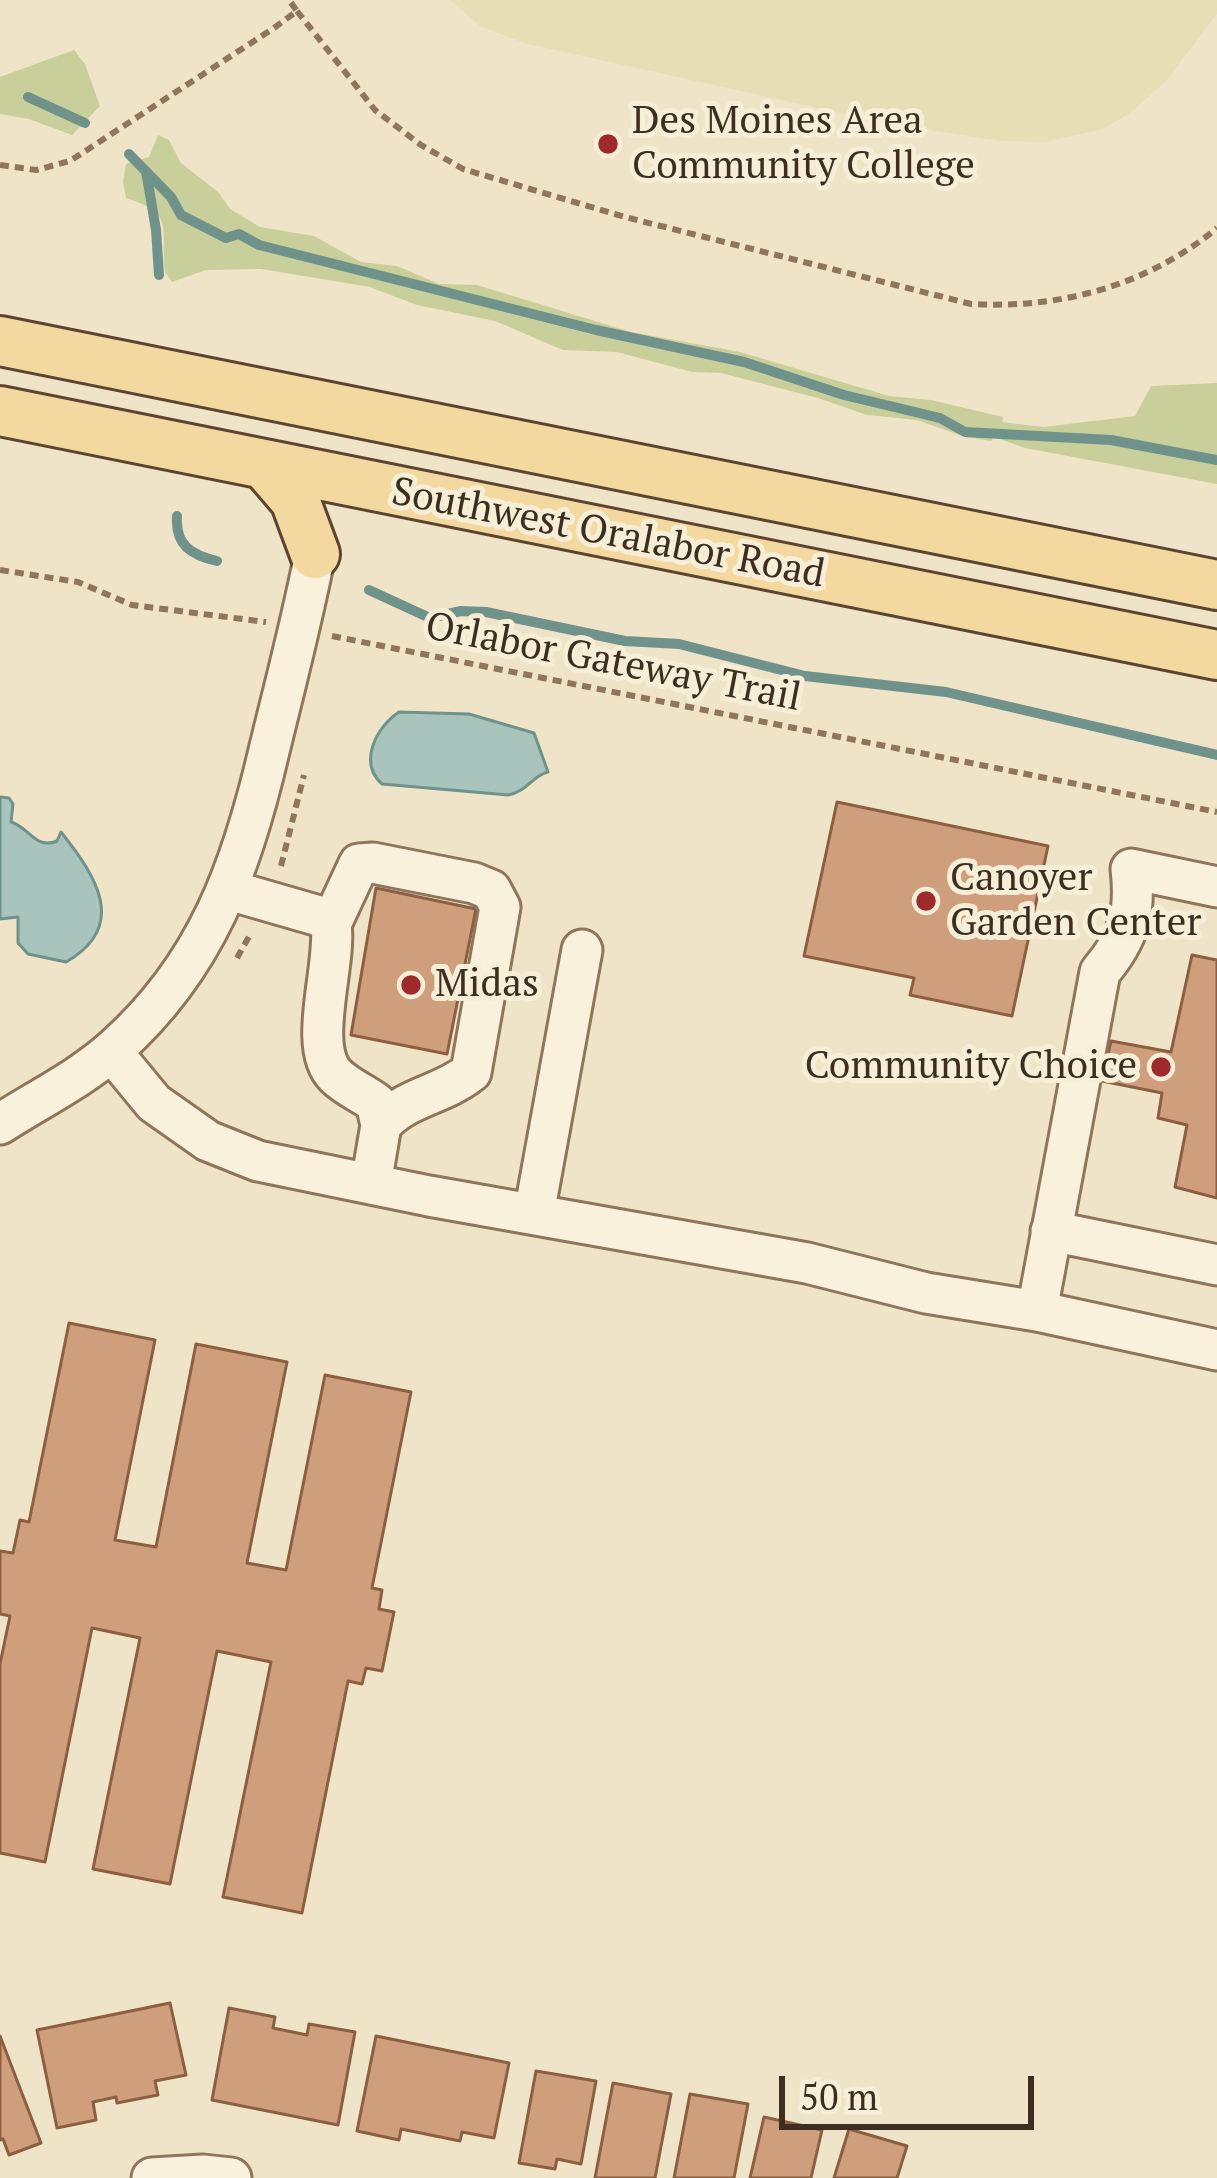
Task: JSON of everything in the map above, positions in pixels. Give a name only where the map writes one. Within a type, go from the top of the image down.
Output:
[{"type":"main road","name":"Southwest Oralabor Road","points":[[0,341],[1217,585]]},
{"type":"main road","name":"Southwest Oralabor Road","points":[[0,411],[1217,655]]},
{"type":"main road","points":[[266,465],[295,500],[315,554]]},
{"type":"main road","points":[[315,554],[340,520],[388,489]]},
{"type":"street","points":[[0,1124],[112,1052],[196,950],[229,890],[252,828],[315,554]]},
{"type":"street","points":[[371,1184],[381,1125],[376,1103],[338,1078],[326,1063],[322,1044],[334,944],[331,924],[359,865],[373,863],[474,883],[491,890],[500,907],[471,1072],[456,1084],[397,1107],[381,1125]]},
{"type":"street","points":[[1036,1311],[1100,972],[1124,944],[1135,905],[1131,869],[1217,887]]},
{"type":"street","points":[[229,890],[319,916],[331,924]]},
{"type":"street","points":[[534,1214],[582,950]]},
{"type":"street","points":[[112,1052],[154,1103],[208,1141],[258,1161],[807,1263],[926,1293],[1217,1350]]},
{"type":"street","points":[[1051,1231],[1217,1265]]},
{"type":"street","points":[[152,2178],[231,2178]]},
{"type":"path","points":[[290,0],[374,110],[421,146],[463,169],[625,217],[971,304],[1051,302],[1108,288],[1183,255],[1217,228]]},
{"type":"path","points":[[0,165],[54,169],[70,161],[297,11]]},
{"type":"path","name":"Orlabor Gateway Trail","points":[[0,570],[78,582],[131,605],[301,627],[1217,812]]},
{"type":"shaded area","points":[[450,0],[1217,0],[1217,14],[1166,81],[1130,113],[1103,129],[1044,142],[1001,141],[890,124],[524,43],[480,26]]},
{"type":"green space","points":[[74,50],[85,64],[100,106],[72,135],[0,114],[0,77]]},
{"type":"green space","points":[[158,135],[169,140],[181,163],[219,193],[230,209],[260,227],[314,236],[361,262],[397,266],[439,284],[477,285],[631,332],[740,352],[889,396],[931,400],[1003,417],[1002,422],[1043,427],[1135,416],[1151,386],[1217,383],[1217,484],[1025,448],[994,437],[991,441],[965,437],[917,420],[867,415],[721,373],[692,372],[617,352],[563,350],[495,321],[417,305],[370,287],[261,269],[206,270],[172,282],[165,272],[163,225],[153,210],[126,198],[123,182],[126,164],[149,157]]},
{"type":"water","points":[[399,712],[469,714],[534,733],[548,772],[508,795],[382,784],[371,766],[373,746]]},
{"type":"water","points":[[0,797],[13,804],[11,822],[38,841],[57,841],[61,832],[95,883],[101,917],[97,933],[66,962],[28,954],[18,943],[18,917],[0,919]]},
{"type":"building","name":"Canoyer Garden Center","points":[[837,802],[1048,846],[1012,1016],[910,995],[914,978],[804,956]]},
{"type":"building","name":"Midas","points":[[376,888],[476,909],[447,1054],[351,1035]]},
{"type":"building","name":"Community Choice","points":[[1192,955],[1217,960],[1217,1198],[1175,1187],[1187,1125],[1158,1118],[1162,1093],[1102,1081],[1111,1041],[1171,1052]]},
{"type":"building","points":[[69,1323],[155,1340],[115,1540],[156,1547],[196,1344],[287,1362],[247,1563],[286,1570],[325,1375],[411,1392],[372,1588],[382,1590],[379,1609],[394,1612],[382,1671],[366,1668],[362,1684],[348,1681],[302,1913],[223,1897],[271,1662],[217,1651],[170,1884],[93,1869],[140,1638],[92,1628],[45,1862],[0,1853],[0,1664],[10,1616],[0,1614],[0,1551],[13,1553],[20,1520],[29,1522]]},
{"type":"building","points":[[170,2003],[186,2075],[155,2081],[158,2095],[93,2102],[96,2120],[57,2128],[37,2030]]},
{"type":"building","points":[[229,2008],[275,2017],[273,2028],[307,2035],[309,2024],[355,2032],[338,2125],[212,2100]]},
{"type":"building","points":[[0,2036],[41,2143],[9,2155],[0,2140]]},
{"type":"building","points":[[376,2036],[509,2063],[494,2138],[462,2132],[460,2141],[401,2129],[399,2140],[357,2131]]},
{"type":"building","points":[[536,2071],[596,2081],[581,2164],[557,2159],[555,2169],[519,2163]]},
{"type":"building","points":[[613,2083],[671,2094],[655,2178],[595,2178]]},
{"type":"building","points":[[690,2094],[748,2104],[734,2178],[674,2178]]},
{"type":"building","points":[[764,2117],[822,2130],[811,2178],[750,2178]]},
{"type":"building","points":[[849,2129],[907,2146],[897,2178],[834,2178]]},
{"type":"waterway","points":[[28,97],[85,123]]},
{"type":"waterway","points":[[129,154],[171,197],[181,215],[226,238],[239,234],[259,245],[744,362],[844,395],[940,418],[965,432],[1111,440],[1217,460]]},
{"type":"waterway","points":[[146,171],[159,275]]},
{"type":"waterway","points":[[177,516],[186,547],[217,561]]},
{"type":"waterway","points":[[369,590],[430,618],[461,611],[486,612],[625,641],[679,644],[805,676],[946,692],[1217,755]]},
{"type":"place","name":"Des Moines Area Community College","points":[[608,144]]},
{"type":"place","name":"Canoyer Garden Center","points":[[926,901]]},
{"type":"place","name":"Midas","points":[[411,985]]},
{"type":"place","name":"Community Choice","points":[[1161,1067]]}]
